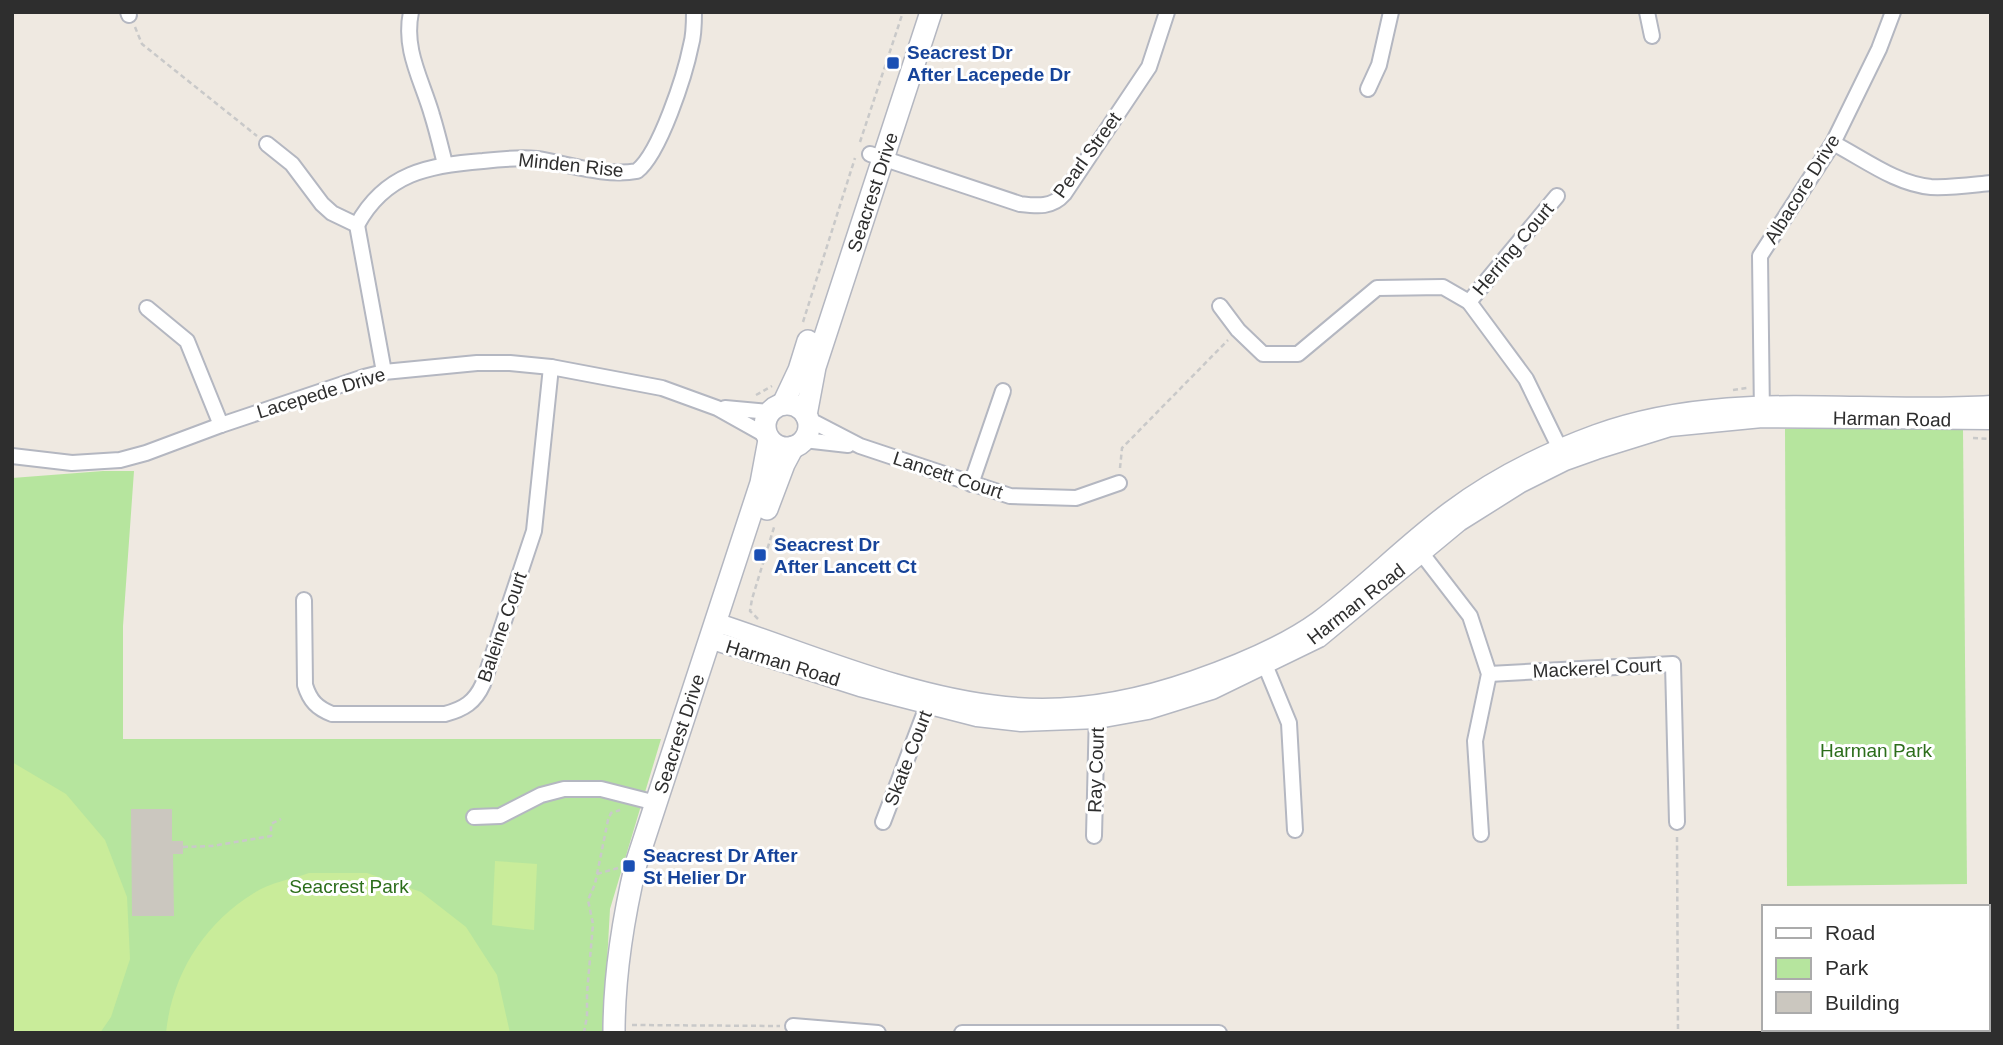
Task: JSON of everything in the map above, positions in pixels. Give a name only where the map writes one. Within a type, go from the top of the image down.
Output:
[{"type":"main road","name":"Seacrest Drive","points":[[623,1030],[618,962],[636,864],[656,803],[777,481],[803,430],[815,367],[916,12]]},
{"type":"main road","name":"Seacrest Drive","points":[[623,1030],[632,954],[649,869],[761,483],[768,438],[765,424],[775,400],[799,370],[931,12]]},
{"type":"main road","points":[[768,438],[780,447],[803,430],[796,406],[775,400]]},
{"type":"street","points":[[411,12],[409,38],[412,57],[432,113],[445,164]]},
{"type":"street","name":"Minden Rise","points":[[357,225],[366,209],[388,187],[427,168],[445,164],[532,159],[616,173],[637,171],[652,155],[677,92],[691,47],[694,12]]},
{"type":"street","name":"Pearl Street","points":[[877,156],[1020,204],[1051,204],[1064,194],[1149,67],[1167,12]]},
{"type":"street","points":[[1368,89],[1378,65],[1391,12]]},
{"type":"street","points":[[1647,12],[1652,36]]},
{"type":"street","name":"Albacore Drive","points":[[1761,403],[1760,256],[1833,143],[1879,49],[1893,12]]},
{"type":"street","points":[[1833,143],[1900,179],[1916,184],[1947,187],[1991,183]]},
{"type":"street","points":[[267,144],[292,164],[322,204],[332,213],[357,225],[384,372]]},
{"type":"street","name":"Herring Court","points":[[1469,302],[1557,196]]},
{"type":"street","points":[[1220,306],[1238,330],[1263,354],[1298,354],[1377,288],[1443,287],[1469,302],[1527,379],[1563,454]]},
{"type":"street","points":[[147,308],[187,341],[221,425]]},
{"type":"street","name":"Lacepede Drive","points":[[12,456],[72,463],[120,460],[343,383],[384,372],[477,363],[551,367],[662,388],[717,408],[768,438]]},
{"type":"street","name":"Baleine Court","points":[[304,600],[305,685],[308,696],[323,710],[332,714],[445,714],[456,711],[473,700],[483,684],[534,531],[551,367]]},
{"type":"street","points":[[971,484],[1003,391]]},
{"type":"street","name":"Lacepede Drive","points":[[717,408],[775,400]]},
{"type":"street","name":"Harman Road","points":[[1761,403],[1991,420]]},
{"type":"street","name":"Harman Road","points":[[719,633],[875,677],[977,717],[1021,722],[1097,712],[1148,710],[1212,690],[1263,659],[1319,638],[1417,547],[1563,454],[1761,403],[1904,407],[1991,405]]},
{"type":"street","name":"Lancett Court","points":[[803,430],[1010,496],[1076,498],[1119,483]]},
{"type":"street","name":"Lancett Court","points":[[803,430],[860,446]]},
{"type":"street","points":[[1417,547],[1470,616],[1489,674],[1475,741],[1481,834]]},
{"type":"street","points":[[1263,659],[1289,723],[1295,830]]},
{"type":"street","name":"Mackerel Court","points":[[1489,674],[1673,664],[1677,822]]},
{"type":"street","name":"Skate Court","points":[[883,822],[930,699]]},
{"type":"street","name":"Ray Court","points":[[1094,836],[1097,712]]},
{"type":"street","points":[[474,817],[500,816],[541,796],[573,789],[601,789],[656,803]]},
{"type":"street","points":[[793,1026],[878,1033]]},
{"type":"street","points":[[962,1033],[1219,1033]]},
{"type":"path","points":[[800,330],[903,12]]},
{"type":"path","points":[[128,14],[142,44],[267,144]]},
{"type":"path","points":[[1119,483],[1122,449],[1238,330]]},
{"type":"path","points":[[1726,391],[1740,388],[1761,403]]},
{"type":"path","points":[[750,398],[775,400]]},
{"type":"path","points":[[750,611],[759,620]]},
{"type":"path","points":[[584,1033],[593,924],[588,900],[595,884],[611,813],[619,810],[628,812]]},
{"type":"path","points":[[183,847],[212,846],[271,836],[271,824],[281,819]]},
{"type":"path","points":[[1677,822],[1678,1033]]},
{"type":"path","points":[[623,1030],[793,1026]]},
{"type":"green space","name":"Harman Park","points":[[1785,429],[1963,429],[1967,884],[1787,886]]},
{"type":"green space","name":"Seacrest Park","points":[[134,471],[123,626],[123,739],[661,739],[610,909],[603,1033],[12,1033],[12,478]]},
{"type":"green space","points":[[12,762],[66,794],[105,840],[127,897],[130,959],[111,1017],[100,1033],[12,1033]]},
{"type":"green space","points":[[495,861],[537,864],[534,930],[492,925]]},
{"type":"green space","points":[[309,873],[367,873],[421,892],[466,927],[497,975],[510,1033],[166,1033],[169,1011],[183,971],[206,935],[236,905],[254,893]]},
{"type":"building","points":[[131,809],[172,809],[172,841],[183,841],[183,854],[173,854],[174,916],[132,916]]},
{"type":"place","name":"Seacrest Dr After Lacepede Dr","points":[[893,63]]},
{"type":"place","name":"Seacrest Dr After Lancett Ct","points":[[760,555]]},
{"type":"place","name":"Seacrest Dr After St Helier Dr","points":[[629,866]]}]
